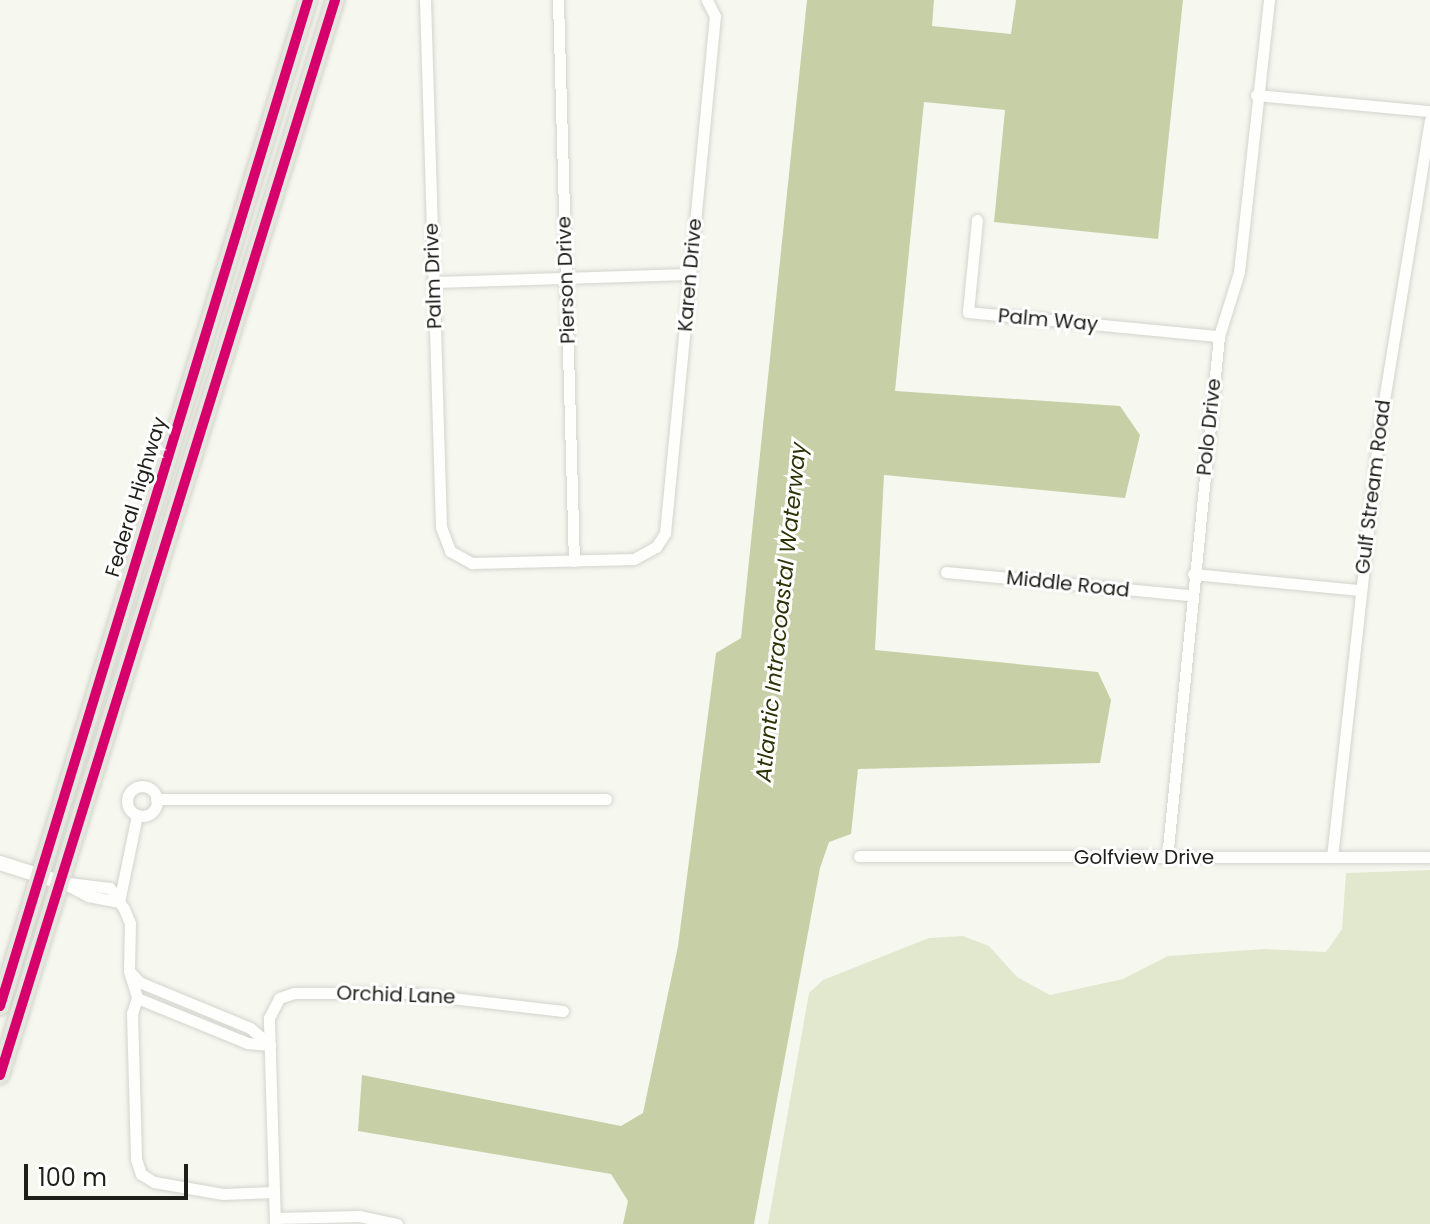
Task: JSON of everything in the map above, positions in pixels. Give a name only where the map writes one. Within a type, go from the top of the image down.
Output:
[{"type":"main road","name":"Federal Highway","points":[[0,1006],[308,0]]},
{"type":"main road","points":[[0,1075],[335,0]]},
{"type":"main road","points":[[204,426],[203,401],[243,266],[232,245]]},
{"type":"main road","points":[[167,547],[159,540],[156,520],[178,452],[178,421]]},
{"type":"main road","points":[[137,552],[149,568],[151,595]]},
{"type":"street","name":"Palm Drive","points":[[425,0],[441,527],[450,551],[472,563],[574,561]]},
{"type":"street","name":"Pierson Drive","points":[[558,0],[574,561]]},
{"type":"street","name":"Polo Drive","points":[[1167,858],[1219,336],[1238,280],[1256,95],[1269,0]]},
{"type":"street","name":"Karen Drive","points":[[574,561],[634,559],[656,547],[666,525],[715,16],[708,1]]},
{"type":"street","points":[[1256,95],[1430,111]]},
{"type":"street","name":"Gulf Stream Road","points":[[1332,857],[1378,437],[1430,120]]},
{"type":"street","name":"Palm Way","points":[[977,220],[968,312],[1219,336]]},
{"type":"street","points":[[434,282],[690,274]]},
{"type":"street","name":"Middle Road","points":[[946,572],[1191,595]]},
{"type":"street","points":[[1193,574],[1360,590]]},
{"type":"street","points":[[137,815],[127,804],[131,790],[145,786],[156,799],[606,799]]},
{"type":"street","points":[[137,815],[151,812],[156,799]]},
{"type":"street","points":[[119,902],[137,815]]},
{"type":"street","name":"Golfview Drive","points":[[859,856],[1430,857]]},
{"type":"street","points":[[0,863],[60,882],[110,888],[130,923],[129,971],[137,998],[132,1013],[136,1159],[141,1174],[154,1182],[223,1194],[274,1192]]},
{"type":"street","points":[[129,971],[139,982],[250,1028],[270,1045],[275,1221],[359,1216],[397,1224]]},
{"type":"street","name":"Orchid Lane","points":[[270,1045],[270,1011],[279,998],[294,993],[408,993],[563,1011]]},
{"type":"street","points":[[137,998],[247,1043],[270,1045]]},
{"type":"shaded area","points":[[1430,870],[1430,1224],[768,1224],[809,993],[823,980],[929,938],[963,936],[989,946],[1017,977],[1050,995],[1123,979],[1168,956],[1264,949],[1326,952],[1342,929],[1346,873]]},
{"type":"water","name":"Atlantic Intracoastal Waterway","points":[[807,0],[934,0],[932,26],[1011,34],[1016,0],[1183,0],[1158,239],[994,222],[1005,110],[924,102],[895,391],[1120,406],[1140,435],[1125,498],[884,475],[875,650],[1098,672],[1111,700],[1100,763],[858,769],[851,834],[829,842],[820,868],[754,1224],[623,1224],[628,1201],[611,1174],[358,1131],[362,1075],[621,1126],[643,1113],[678,946],[716,653],[741,638]]},
{"type":"cycle path","points":[[0,1006],[308,0]]},
{"type":"cycle path","points":[[0,1075],[335,0]]}]
